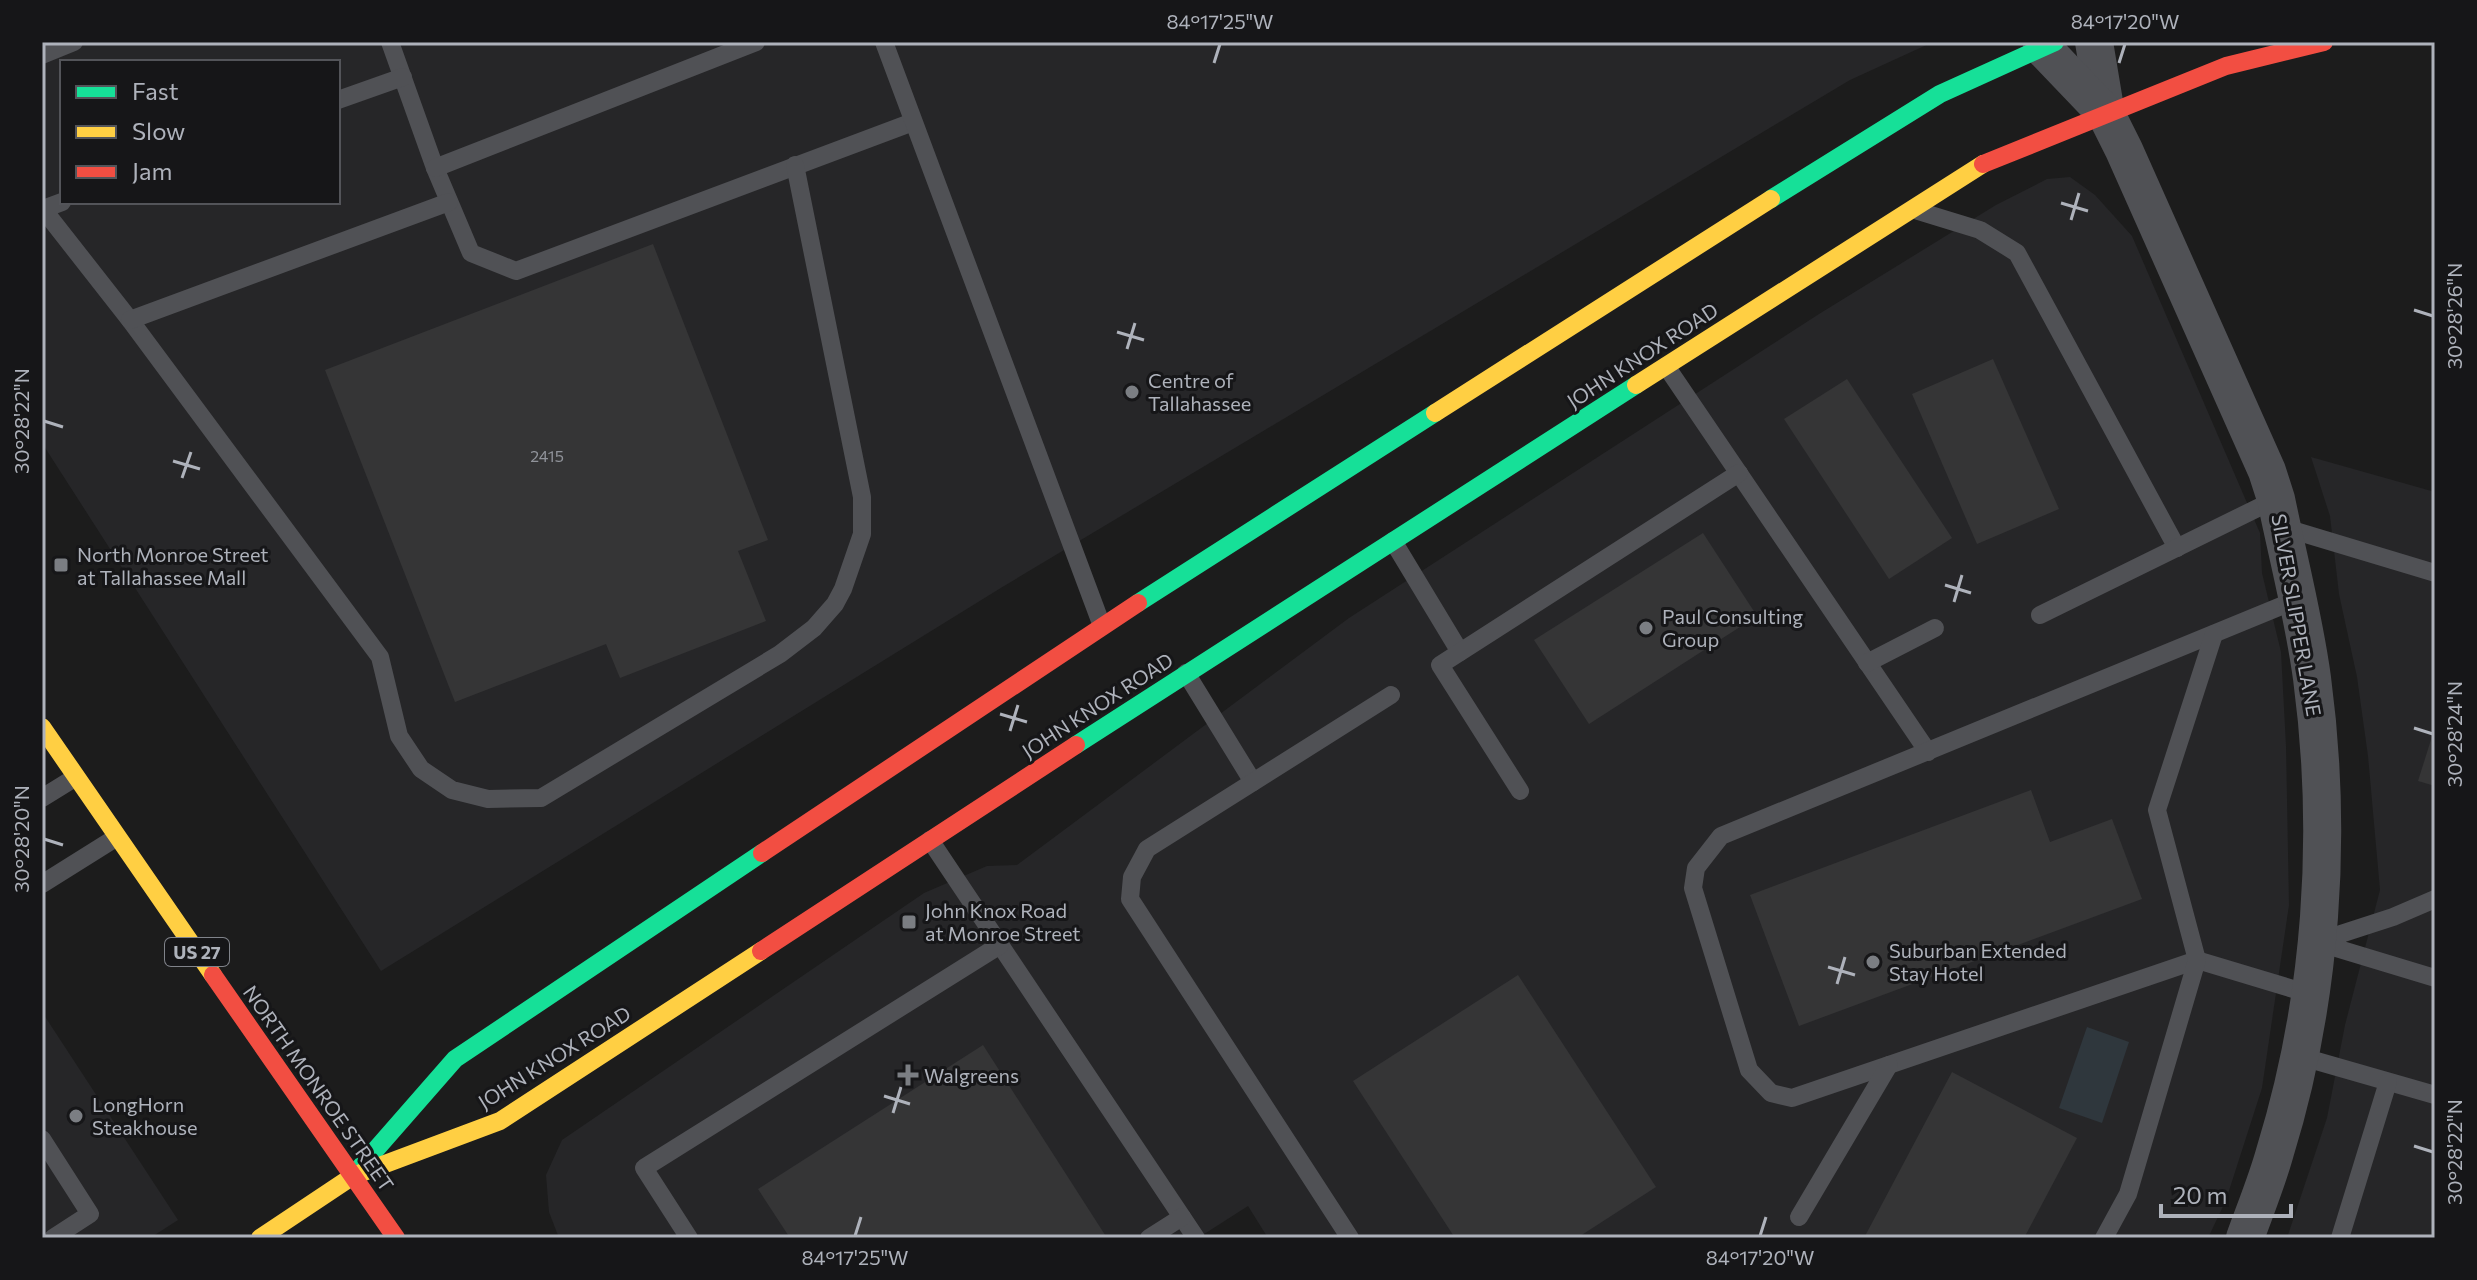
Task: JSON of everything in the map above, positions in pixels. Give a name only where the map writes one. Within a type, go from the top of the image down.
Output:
[{"type":"main road","name":"JOHN KNOX ROAD","points":[[353,1176],[500,1121],[1186,673],[1981,165],[2226,66],[2324,42]]},
{"type":"main road","points":[[260,1238],[353,1176],[455,1059],[1102,626],[1857,144],[1940,94],[2045,44]]},
{"type":"main road","name":"NORTH MONROE STREET","points":[[42,727],[396,1238]]},
{"type":"street","name":"SILVER SLIPPER LANE","points":[[2094,42],[2106,114]]},
{"type":"street","name":"SILVER SLIPPER LANE","points":[[2045,44],[2106,114],[2240,407],[2267,471],[2279,513],[2312,676],[2321,766],[2322,860],[2310,994],[2276,1152],[2245,1238]]},
{"type":"lane","points":[[42,55],[74,42]]},
{"type":"lane","points":[[390,42],[435,168],[471,253],[516,271],[913,122]]},
{"type":"lane","points":[[435,168],[756,42]]},
{"type":"lane","points":[[884,42],[1102,626]]},
{"type":"lane","points":[[340,99],[403,77]]},
{"type":"lane","points":[[60,203],[43,209],[130,320],[380,657],[399,736],[421,769],[452,790],[488,799],[541,798],[780,654],[814,628],[835,604],[843,589],[862,534],[862,497],[795,165]]},
{"type":"lane","points":[[130,320],[449,202]]},
{"type":"lane","points":[[1911,209],[1980,230],[2017,253],[2177,548]]},
{"type":"lane","points":[[1666,366],[1928,752]]},
{"type":"lane","points":[[1520,791],[1440,665],[1739,473]]},
{"type":"lane","points":[[2040,615],[2177,548],[2279,513],[2435,573]]},
{"type":"lane","points":[[1393,541],[1460,652]]},
{"type":"lane","points":[[2296,600],[1721,836],[1696,868],[1693,888],[1749,1070],[1771,1093],[1792,1098],[2197,960],[2310,994]]},
{"type":"lane","points":[[1867,663],[1935,628]]},
{"type":"lane","points":[[2104,1238],[2128,1194],[2197,960],[2157,810],[2214,634]]},
{"type":"lane","points":[[1186,673],[1253,782]]},
{"type":"lane","points":[[1350,1238],[1130,899],[1132,877],[1147,849],[1391,695]]},
{"type":"lane","points":[[42,798],[76,777]]},
{"type":"lane","points":[[42,884],[118,836]]},
{"type":"lane","points":[[930,840],[1196,1238]]},
{"type":"lane","points":[[2316,942],[2393,917],[2435,899]]},
{"type":"lane","points":[[2316,942],[2435,978]]},
{"type":"lane","points":[[689,1238],[644,1168],[1000,945]]},
{"type":"lane","points":[[2299,1056],[2435,1095]]},
{"type":"lane","points":[[1799,1217],[1889,1065]]},
{"type":"lane","points":[[2340,1238],[2388,1082]]},
{"type":"lane","points":[[42,1139],[90,1214],[53,1238]]},
{"type":"lane","points":[[1149,1238],[1182,1217]]},
{"type":"shaded area","points":[[42,42],[1933,42],[1850,80],[1004,586],[381,971],[42,443]]},
{"type":"shaded area","points":[[2070,177],[2095,195],[2132,236],[2260,533],[2262,573],[2281,652],[2289,905],[2262,1088],[2226,1200],[2208,1238],[1268,1238],[1248,1206],[1198,1238],[559,1238],[549,1212],[546,1175],[562,1140],[924,893],[987,866],[1017,865],[1349,618],[1819,314],[1996,205],[2047,179]]},
{"type":"shaded area","points":[[2311,457],[2435,492],[2435,1238],[2287,1238],[2327,1118],[2345,1025],[2380,890],[2368,756],[2357,677],[2339,594],[2330,516]]},
{"type":"shaded area","name":"LongHorn Steakhouse","points":[[42,1012],[178,1220],[150,1238],[42,1238]]},
{"type":"shaded area","points":[[2087,1027],[2129,1042],[2102,1123],[2059,1108]]},
{"type":"building","points":[[653,244],[768,540],[738,551],[766,621],[620,678],[606,644],[455,702],[325,370]]},
{"type":"building","points":[[1993,359],[2059,509],[1977,544],[1912,394]]},
{"type":"building","points":[[1847,379],[1952,538],[1889,579],[1784,419]]},
{"type":"building","name":"Paul Consulting Group","points":[[1703,533],[1757,616],[1589,724],[1534,640]]},
{"type":"building","points":[[2435,727],[2435,786],[2418,781]]},
{"type":"building","name":"Suburban Extended Stay Hotel","points":[[2031,790],[2050,842],[2112,819],[2142,899],[1799,1026],[1750,895]]},
{"type":"building","points":[[1518,975],[1656,1187],[1577,1238],[1455,1238],[1353,1081]]},
{"type":"building","points":[[983,1045],[1107,1238],[790,1238],[758,1189]]},
{"type":"building","points":[[1952,1072],[2077,1138],[2024,1238],[1864,1238]]},
{"type":"traffic: fast","points":[[1771,199],[1940,94],[2055,42]]},
{"type":"traffic: fast","points":[[1076,745],[1636,385]]},
{"type":"traffic: fast","points":[[1138,603],[1435,413]]},
{"type":"traffic: fast","points":[[357,1171],[455,1059],[762,853]]},
{"type":"traffic: slow","points":[[1636,385],[1983,164]]},
{"type":"traffic: slow","points":[[1435,413],[1771,199]]},
{"type":"traffic: slow","points":[[42,727],[213,975]]},
{"type":"traffic: slow","points":[[260,1238],[353,1176],[500,1121],[761,951]]},
{"type":"traffic: jam","points":[[1983,164],[2226,66],[2324,42]]},
{"type":"traffic: jam","points":[[762,853],[1138,603]]},
{"type":"traffic: jam","points":[[761,951],[1076,745]]},
{"type":"traffic: jam","points":[[213,975],[396,1238]]},
{"type":"place","name":"Centre of Tallahassee","points":[[1132,392]]},
{"type":"place","name":"North Monroe Street at Tallahassee Mall","points":[[61,565]]},
{"type":"place","name":"Paul Consulting Group","points":[[1646,628]]},
{"type":"place","name":"John Knox Road at Monroe Street","points":[[909,922]]},
{"type":"place","name":"Suburban Extended Stay Hotel","points":[[1873,962]]},
{"type":"place","name":"Walgreens","points":[[908,1075]]},
{"type":"place","name":"LongHorn Steakhouse","points":[[76,1116]]}]
